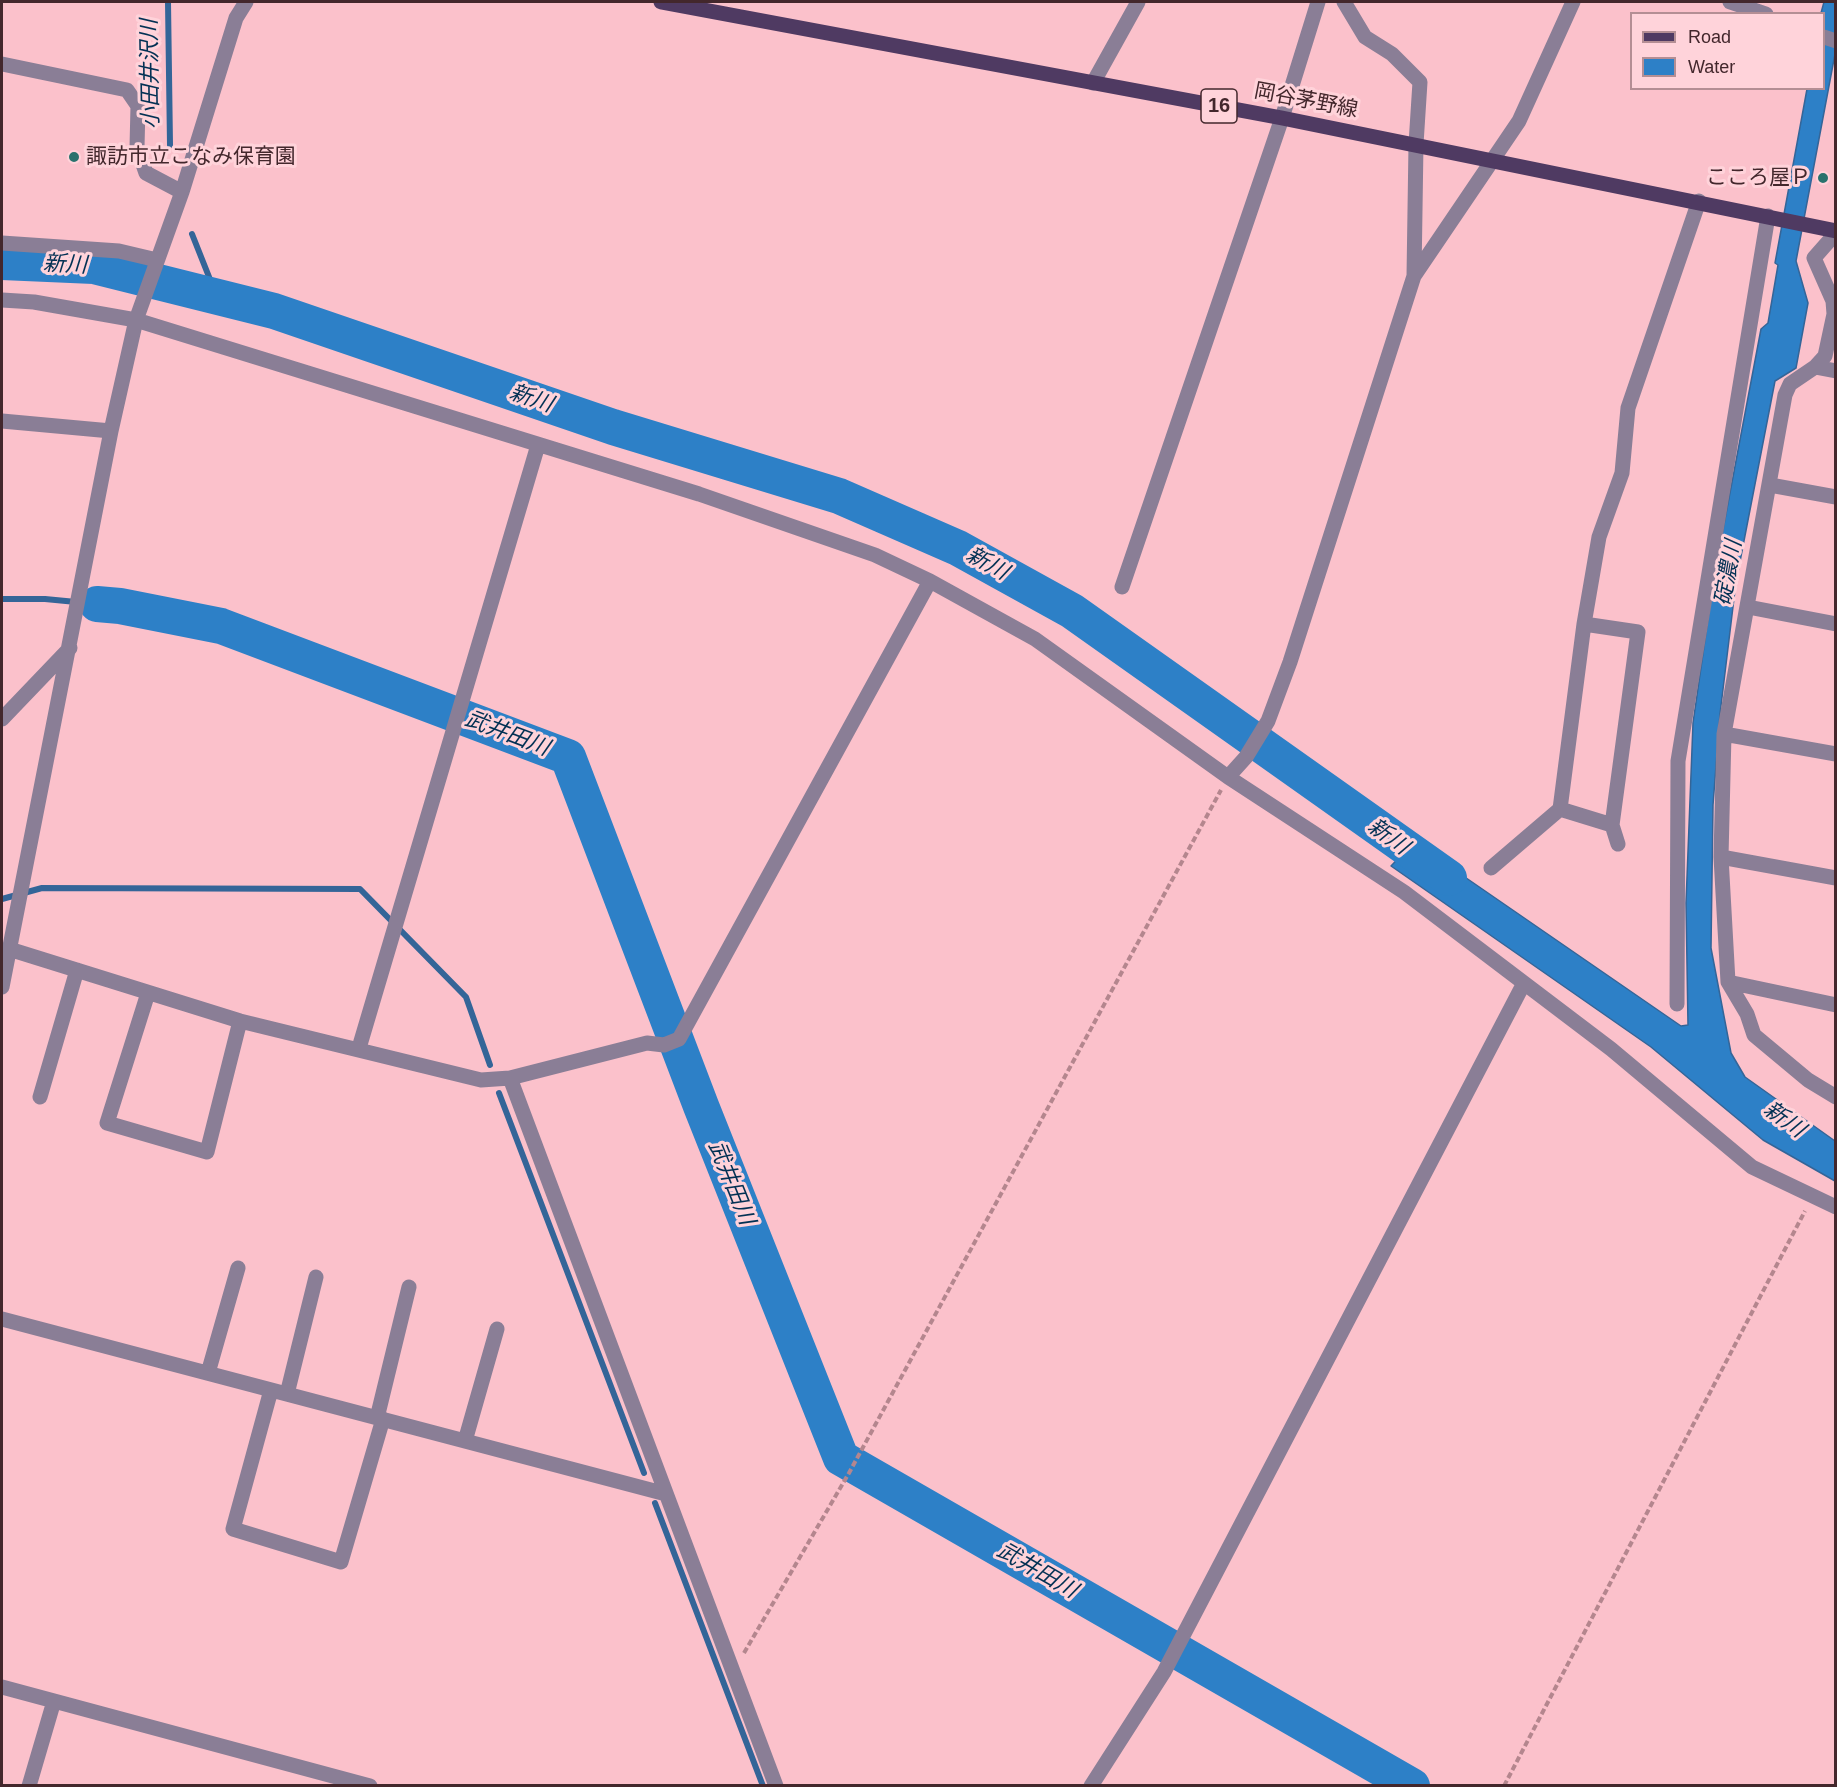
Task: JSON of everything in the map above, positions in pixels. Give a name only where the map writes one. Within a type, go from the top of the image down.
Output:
[{"type":"main road","name":"岡谷茅野線","points":[[661,2],[1416,144],[1699,201],[1836,232]]},
{"type":"street","points":[[2,987],[111,431],[136,320],[182,192],[236,18],[246,2]]},
{"type":"street","points":[[1094,83],[1138,2]]},
{"type":"street","points":[[1122,587],[1282,118],[1318,2]]},
{"type":"street","points":[[1344,2],[1365,36],[1392,54],[1420,82],[1416,144],[1414,276]]},
{"type":"street","points":[[1228,777],[1246,757],[1265,726],[1290,662],[1414,276],[1519,121],[1573,2]]},
{"type":"street","points":[[1730,2],[1760,12]]},
{"type":"street","points":[[2,64],[127,90],[138,106],[137,147],[146,173],[182,192]]},
{"type":"street","points":[[1491,868],[1560,809],[1584,624],[1599,537],[1622,472],[1628,408],[1699,201]]},
{"type":"street","points":[[1677,1004],[1678,761],[1772,217]]},
{"type":"street","points":[[1836,232],[1814,258],[1833,301],[1834,314],[1825,356],[1815,367],[1790,384],[1785,395],[1724,734],[1721,857],[1728,982],[1747,1014],[1754,1035],[1808,1080],[1836,1097]]},
{"type":"street","points":[[2,243],[119,251],[155,264]]},
{"type":"street","points":[[2,300],[34,302],[136,320],[699,494],[864,551],[930,582],[1035,639],[1228,777],[1404,892],[1611,1049],[1752,1167],[1836,1207]]},
{"type":"street","points":[[1815,367],[1836,371]]},
{"type":"street","points":[[2,420],[111,431]]},
{"type":"street","points":[[359,1048],[538,445]]},
{"type":"street","points":[[1770,485],[1836,497]]},
{"type":"street","points":[[9,950],[240,1021],[359,1048],[481,1080],[510,1078],[647,1043],[664,1045],[679,1039],[930,582]]},
{"type":"street","points":[[1748,607],[1836,624]]},
{"type":"street","points":[[1584,624],[1638,632],[1612,825],[1618,844]]},
{"type":"street","points":[[2,719],[70,648]]},
{"type":"street","points":[[1724,734],[1836,754]]},
{"type":"street","points":[[1560,809],[1612,825]]},
{"type":"street","points":[[1721,857],[1836,878]]},
{"type":"street","points":[[40,1097],[77,970]]},
{"type":"street","points":[[1728,982],[1836,1005]]},
{"type":"street","points":[[1091,1785],[1164,1672],[1524,983]]},
{"type":"street","points":[[148,993],[107,1123],[207,1152],[240,1021]]},
{"type":"street","points":[[510,1078],[776,1785]]},
{"type":"street","points":[[208,1373],[238,1269]]},
{"type":"street","points":[[287,1394],[316,1277]]},
{"type":"street","points":[[271,1390],[233,1529],[341,1562],[380,1419],[409,1287]]},
{"type":"street","points":[[2,1319],[666,1494]]},
{"type":"street","points":[[465,1441],[497,1329]]},
{"type":"street","points":[[2,1687],[370,1785]]},
{"type":"street","points":[[29,1785],[54,1701]]},
{"type":"path","points":[[734,1671],[849,1473],[1228,777]]},
{"type":"path","points":[[1504,1785],[1812,1197]]},
{"type":"water","name":"碇濃川","points":[[1824,2],[1835,2],[1835,54],[1796,261],[1808,303],[1796,368],[1775,381],[1736,582],[1720,714],[1713,805],[1711,948],[1731,1053],[1745,1077],[1835,1141],[1835,1181],[1763,1140],[1651,1047],[1391,866],[1414,842],[1681,1026],[1688,1025],[1686,903],[1693,723],[1714,577],[1761,329],[1768,323],[1778,265],[1775,263],[1807,90],[1825,90],[1825,12],[1821,12]]},
{"type":"waterway","name":"小田井沢川","points":[[168,2],[170,145]]},
{"type":"waterway","name":"小田井沢川","points":[[192,234],[217,297]]},
{"type":"waterway","name":"新川","points":[[2,262],[94,266],[274,311],[613,427],[839,496],[958,548],[1072,611],[1449,878]]},
{"type":"waterway","points":[[2,599],[45,599],[97,604]]},
{"type":"waterway","name":"武井田川","points":[[97,604],[120,606],[221,626],[568,757],[701,1106],[841,1458],[1412,1786]]},
{"type":"waterway","points":[[2,899],[42,888],[360,889],[466,997],[490,1065]]},
{"type":"waterway","points":[[499,1093],[644,1473]]},
{"type":"waterway","points":[[655,1503],[763,1786]]},
{"type":"place","name":"諏訪市立こなみ保育園","points":[[74,157]]},
{"type":"place","name":"こころ屋Ｐ","points":[[1823,178]]}]
